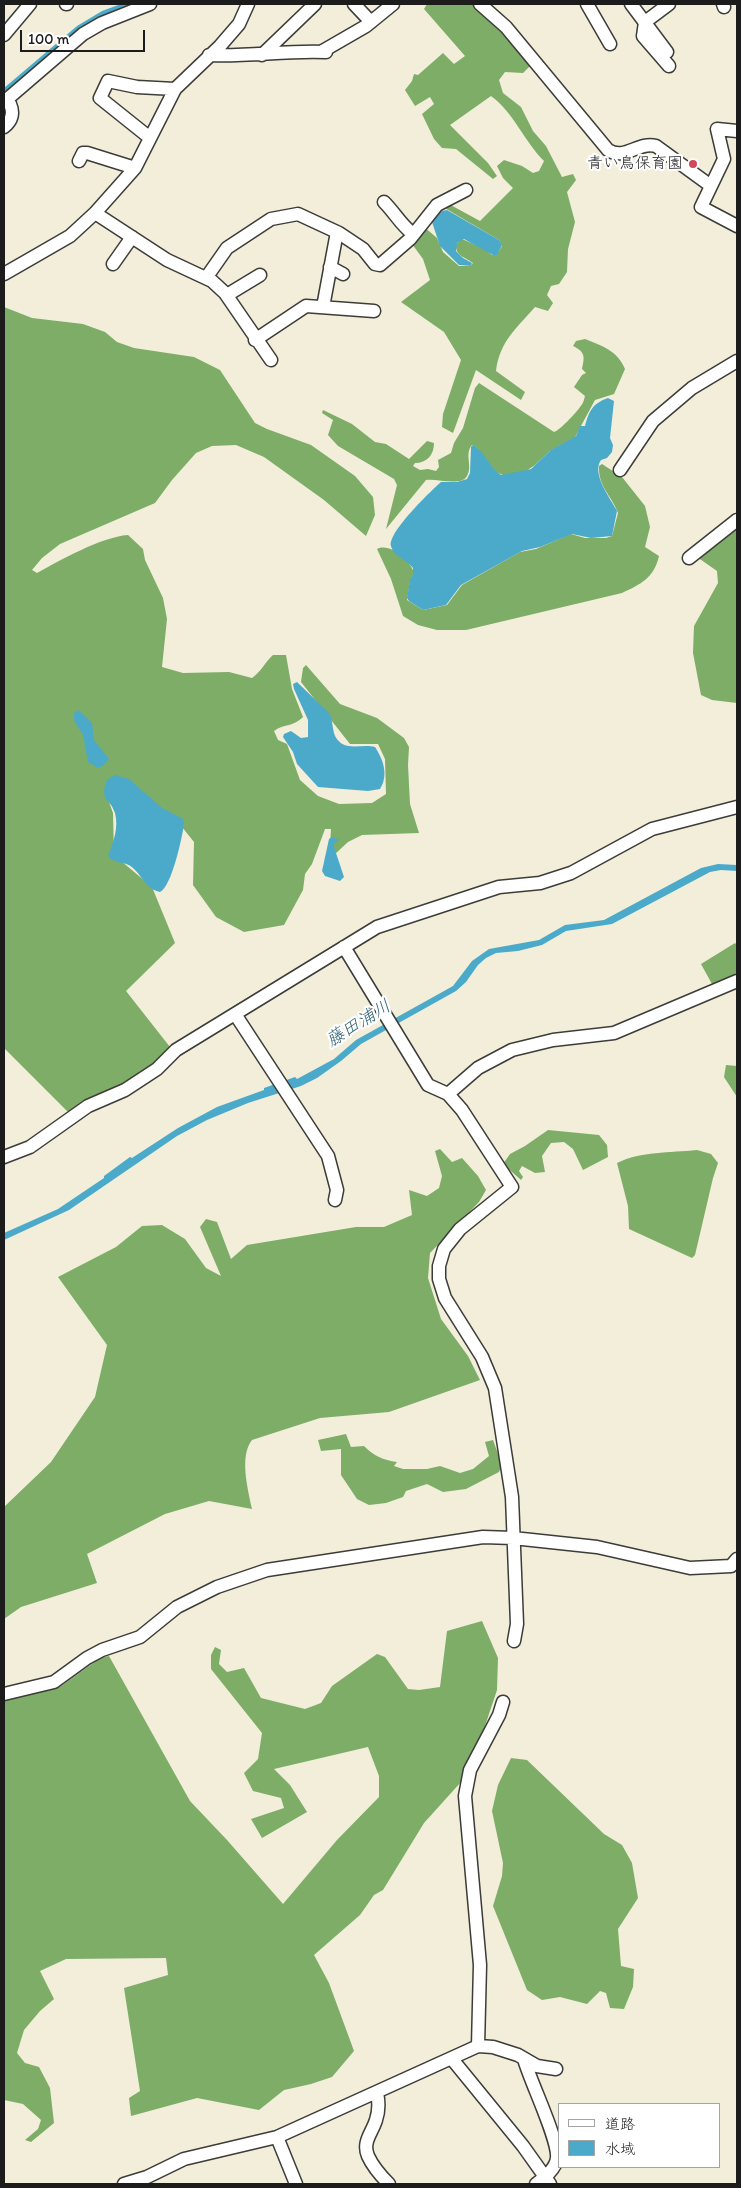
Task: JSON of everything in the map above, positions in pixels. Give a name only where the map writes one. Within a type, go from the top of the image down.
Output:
[{"type":"street","points":[[4,35],[30,4]]},
{"type":"street","points":[[4,127],[12,117],[13,111],[10,104],[4,101],[83,34],[150,4]]},
{"type":"street","points":[[4,274],[70,236],[95,213],[135,168],[174,89],[220,46],[239,24],[248,4]]},
{"type":"street","points":[[262,55],[315,4]]},
{"type":"street","points":[[354,4],[371,22]]},
{"type":"street","points":[[209,55],[262,55],[303,51],[324,52],[371,22],[393,4]]},
{"type":"street","points":[[480,4],[506,27],[608,150],[614,154],[622,155],[648,144],[656,146],[712,186]]},
{"type":"street","points":[[586,4],[610,44]]},
{"type":"street","points":[[631,4],[645,22],[644,36],[670,62]]},
{"type":"street","points":[[645,22],[669,4]]},
{"type":"street","points":[[150,138],[100,98],[108,81],[137,87],[174,89]]},
{"type":"street","points":[[737,131],[717,129],[724,159],[701,207],[737,226]]},
{"type":"street","points":[[79,161],[83,153],[87,153],[135,168]]},
{"type":"street","points":[[206,278],[227,248],[271,219],[298,214],[337,232],[363,249],[375,264],[380,265],[413,234],[437,205],[466,190]]},
{"type":"street","points":[[384,202],[395,213],[400,224],[413,234]]},
{"type":"street","points":[[95,213],[167,260],[206,278],[227,295],[270,360]]},
{"type":"street","points":[[323,307],[337,232]]},
{"type":"street","points":[[113,264],[132,237]]},
{"type":"street","points":[[330,267],[343,274]]},
{"type":"street","points":[[227,295],[260,276]]},
{"type":"street","points":[[255,340],[306,306],[374,311]]},
{"type":"street","points":[[620,470],[654,421],[692,388],[737,361]]},
{"type":"street","points":[[689,558],[737,520]]},
{"type":"street","points":[[4,1157],[30,1147],[80,1112],[124,1090],[157,1068],[176,1050],[344,946],[377,928],[449,902],[499,887],[540,883],[571,873],[652,829],[737,807]]},
{"type":"street","points":[[344,946],[428,1085],[448,1094],[462,1110],[512,1187],[460,1229],[444,1249],[439,1266],[439,1279],[445,1298],[482,1357],[495,1388],[512,1497],[517,1624],[514,1641]]},
{"type":"street","points":[[448,1094],[478,1068],[512,1050],[553,1040],[614,1033],[737,981]]},
{"type":"street","points":[[235,1014],[328,1156],[337,1190],[335,1200]]},
{"type":"street","points":[[4,1694],[54,1682],[87,1658],[102,1650],[140,1637],[177,1607],[218,1587],[267,1570],[483,1537],[513,1538],[596,1547],[690,1568],[732,1566],[737,1559]]},
{"type":"street","points":[[478,2046],[480,1965],[466,1796],[470,1770],[500,1715],[503,1702]]},
{"type":"street","points":[[124,2184],[147,2177],[184,2159],[277,2138],[478,2046],[494,2047],[537,2066],[556,2069]]},
{"type":"street","points":[[452,2059],[523,2146],[544,2182],[556,2163],[558,2156],[524,2059]]},
{"type":"street","points":[[377,2093],[379,2104],[376,2120],[366,2142],[367,2154],[372,2165],[389,2184]]},
{"type":"street","points":[[277,2138],[296,2184]]},
{"type":"green space","points":[[427,4],[474,4],[498,26],[532,64],[523,73],[505,72],[499,80],[503,93],[521,107],[533,131],[546,146],[562,177],[573,174],[576,180],[567,192],[575,222],[568,249],[567,272],[559,284],[551,286],[547,295],[553,303],[548,311],[535,307],[505,343],[498,361],[496,371],[525,392],[521,400],[476,370],[453,433],[442,427],[443,414],[461,360],[444,332],[401,302],[430,280],[423,259],[412,244],[423,226],[437,238],[443,252],[459,266],[471,265],[473,263],[461,256],[457,251],[456,244],[462,239],[485,249],[492,255],[497,254],[502,246],[499,240],[443,207],[447,203],[480,221],[513,188],[503,178],[497,166],[504,160],[522,166],[533,173],[539,171],[544,161],[513,119],[491,96],[450,125],[488,163],[497,176],[493,179],[456,149],[442,148],[434,139],[422,114],[434,104],[430,97],[415,106],[405,90],[412,81],[414,74],[418,75],[443,53],[454,64],[465,56],[424,9]]},
{"type":"green space","points":[[4,307],[32,318],[83,324],[105,332],[117,342],[134,348],[194,357],[220,370],[255,423],[311,445],[355,476],[373,497],[375,515],[366,536],[324,500],[264,457],[236,445],[212,446],[196,453],[155,503],[60,544],[42,558],[32,570],[37,573],[94,544],[128,535],[143,549],[145,560],[163,598],[167,619],[162,667],[183,673],[229,672],[252,678],[273,655],[286,655],[292,689],[303,717],[295,723],[274,731],[278,740],[287,744],[300,780],[318,796],[339,804],[372,803],[386,794],[385,759],[378,744],[350,744],[301,682],[303,668],[306,665],[340,704],[377,718],[404,738],[409,747],[410,804],[419,833],[362,835],[348,842],[334,855],[330,845],[331,829],[325,829],[312,864],[305,874],[303,890],[284,925],[244,932],[216,917],[193,885],[194,842],[178,822],[105,791],[113,813],[114,855],[152,887],[175,943],[126,991],[170,1047],[136,1077],[69,1113],[4,1048]]},
{"type":"green space","points":[[585,339],[613,353],[618,357],[625,369],[614,394],[595,400],[575,437],[550,451],[526,471],[505,476],[496,472],[477,448],[472,445],[469,452],[469,472],[464,479],[454,482],[426,480],[386,529],[397,485],[394,479],[338,446],[328,435],[333,420],[322,413],[323,410],[352,424],[375,442],[386,444],[409,459],[427,441],[434,443],[433,451],[429,458],[423,462],[415,463],[413,466],[420,470],[436,471],[439,467],[438,460],[451,453],[454,443],[463,428],[475,388],[479,383],[554,432],[563,425],[581,406],[585,396],[574,387],[582,375],[586,373],[582,369],[584,361],[582,352],[573,346],[576,341]]},
{"type":"green space","points":[[602,464],[622,477],[645,506],[650,527],[645,547],[659,556],[654,570],[646,579],[622,593],[466,630],[437,630],[418,625],[403,616],[391,579],[377,549],[388,548],[394,550],[412,568],[414,573],[410,582],[407,600],[423,610],[447,605],[462,585],[520,552],[536,549],[571,534],[585,538],[606,538],[612,536],[618,513],[601,480],[599,466]]},
{"type":"green space","points":[[737,526],[737,703],[712,700],[701,695],[693,653],[694,626],[718,583],[717,571],[697,557]]},
{"type":"green space","points":[[735,943],[737,945],[737,975],[712,984],[701,964]]},
{"type":"green space","points":[[726,1065],[737,1066],[737,1097],[724,1077]]},
{"type":"green space","points":[[548,1130],[599,1135],[607,1145],[608,1157],[583,1170],[573,1149],[564,1142],[551,1143],[542,1156],[545,1172],[535,1173],[522,1166],[519,1171],[523,1177],[521,1180],[503,1164],[510,1154]]},
{"type":"green space","points":[[440,1149],[452,1162],[462,1158],[478,1176],[486,1190],[479,1202],[430,1253],[428,1278],[441,1319],[468,1356],[480,1380],[389,1412],[320,1418],[252,1440],[248,1447],[245,1464],[252,1509],[209,1501],[165,1514],[87,1554],[97,1583],[21,1607],[4,1619],[4,1507],[51,1462],[95,1397],[107,1345],[58,1277],[116,1247],[142,1226],[162,1225],[185,1239],[206,1268],[221,1276],[200,1227],[206,1219],[217,1222],[231,1259],[247,1245],[356,1227],[384,1227],[412,1215],[409,1190],[427,1196],[439,1188],[442,1176],[435,1151]]},
{"type":"green space","points":[[697,1150],[711,1154],[718,1163],[695,1255],[692,1258],[629,1229],[628,1206],[617,1163],[646,1154]]},
{"type":"green space","points":[[346,1434],[351,1447],[364,1446],[379,1457],[397,1462],[394,1466],[403,1469],[427,1469],[440,1466],[460,1473],[473,1469],[489,1456],[485,1442],[493,1440],[502,1465],[499,1472],[466,1489],[443,1492],[427,1484],[406,1491],[403,1497],[386,1503],[369,1505],[357,1499],[341,1475],[341,1449],[321,1451],[318,1440]]},
{"type":"green space","points":[[482,1621],[498,1658],[497,1690],[483,1732],[461,1782],[424,1823],[383,1890],[374,1895],[360,1915],[314,1955],[329,1983],[354,2051],[332,2077],[284,2090],[259,2110],[197,2098],[131,2116],[129,2098],[140,2091],[124,1988],[168,1975],[166,1958],[66,1959],[40,1971],[54,1999],[40,2011],[24,2030],[17,2053],[25,2063],[39,2067],[50,2088],[54,2123],[31,2142],[25,2140],[38,2129],[41,2120],[23,2104],[4,2100],[4,1701],[60,1687],[100,1658],[109,1656],[190,1801],[283,1904],[337,1840],[379,1797],[379,1776],[368,1747],[274,1769],[290,1785],[307,1812],[262,1838],[251,1819],[284,1808],[281,1798],[253,1791],[244,1773],[258,1759],[262,1733],[211,1669],[211,1655],[215,1647],[221,1650],[219,1664],[227,1672],[244,1668],[261,1698],[305,1709],[321,1703],[332,1686],[377,1654],[385,1657],[408,1689],[419,1690],[440,1687],[447,1631]]},
{"type":"green space","points":[[511,1758],[527,1760],[604,1834],[622,1845],[632,1863],[638,1898],[618,1929],[621,1966],[634,1969],[633,1987],[624,2009],[610,2008],[606,1993],[600,1991],[587,2004],[560,1997],[542,2000],[527,1990],[493,1906],[502,1876],[503,1863],[492,1811],[498,1785]]},
{"type":"water","points":[[121,4],[139,4],[107,17],[4,95],[4,88],[77,26],[102,11]]},
{"type":"water","points":[[447,210],[499,240],[502,245],[497,255],[493,255],[464,239],[457,243],[456,251],[472,263],[471,265],[459,265],[440,246],[431,219],[438,212]]},
{"type":"water","points":[[608,398],[614,401],[610,438],[613,445],[612,452],[607,458],[601,460],[598,472],[603,486],[617,511],[612,536],[591,538],[572,534],[540,547],[522,551],[461,585],[446,605],[423,610],[409,601],[407,598],[413,568],[394,553],[391,546],[392,540],[396,531],[411,512],[441,482],[457,482],[467,479],[470,473],[471,447],[473,445],[477,448],[501,475],[531,469],[551,450],[576,436],[580,426],[585,426],[592,408]]},
{"type":"water","points":[[297,682],[329,713],[335,736],[339,741],[348,746],[375,747],[384,767],[383,784],[380,789],[368,791],[318,787],[297,764],[293,752],[283,737],[284,734],[291,731],[301,738],[308,737],[308,720],[293,684]]},
{"type":"water","points":[[78,710],[92,723],[94,740],[109,759],[98,768],[88,762],[83,735],[74,720],[74,713]]},
{"type":"water","points":[[115,775],[129,779],[162,808],[183,819],[183,831],[176,861],[169,881],[160,892],[151,888],[130,866],[113,860],[108,856],[115,835],[116,819],[113,808],[106,798],[104,791],[107,780]]},
{"type":"water","points":[[332,837],[339,840],[334,844],[334,847],[344,877],[340,881],[325,876],[322,871],[329,839]]},
{"type":"water","points":[[718,864],[737,865],[737,871],[721,870],[710,872],[612,924],[566,931],[542,945],[518,951],[496,953],[486,958],[456,991],[361,1044],[317,1078],[301,1086],[248,1103],[207,1120],[177,1136],[69,1210],[4,1240],[4,1233],[58,1209],[104,1178],[104,1176],[130,1157],[132,1158],[178,1128],[217,1107],[295,1077],[297,1079],[334,1059],[356,1040],[453,986],[472,961],[489,949],[539,940],[565,925],[604,920],[701,868]]},
{"type":"place","name":"青い鳥保育園","points":[[693,164]]},
{"type":"water label","name":"藤田浦川","points":[[359,1024]]}]
